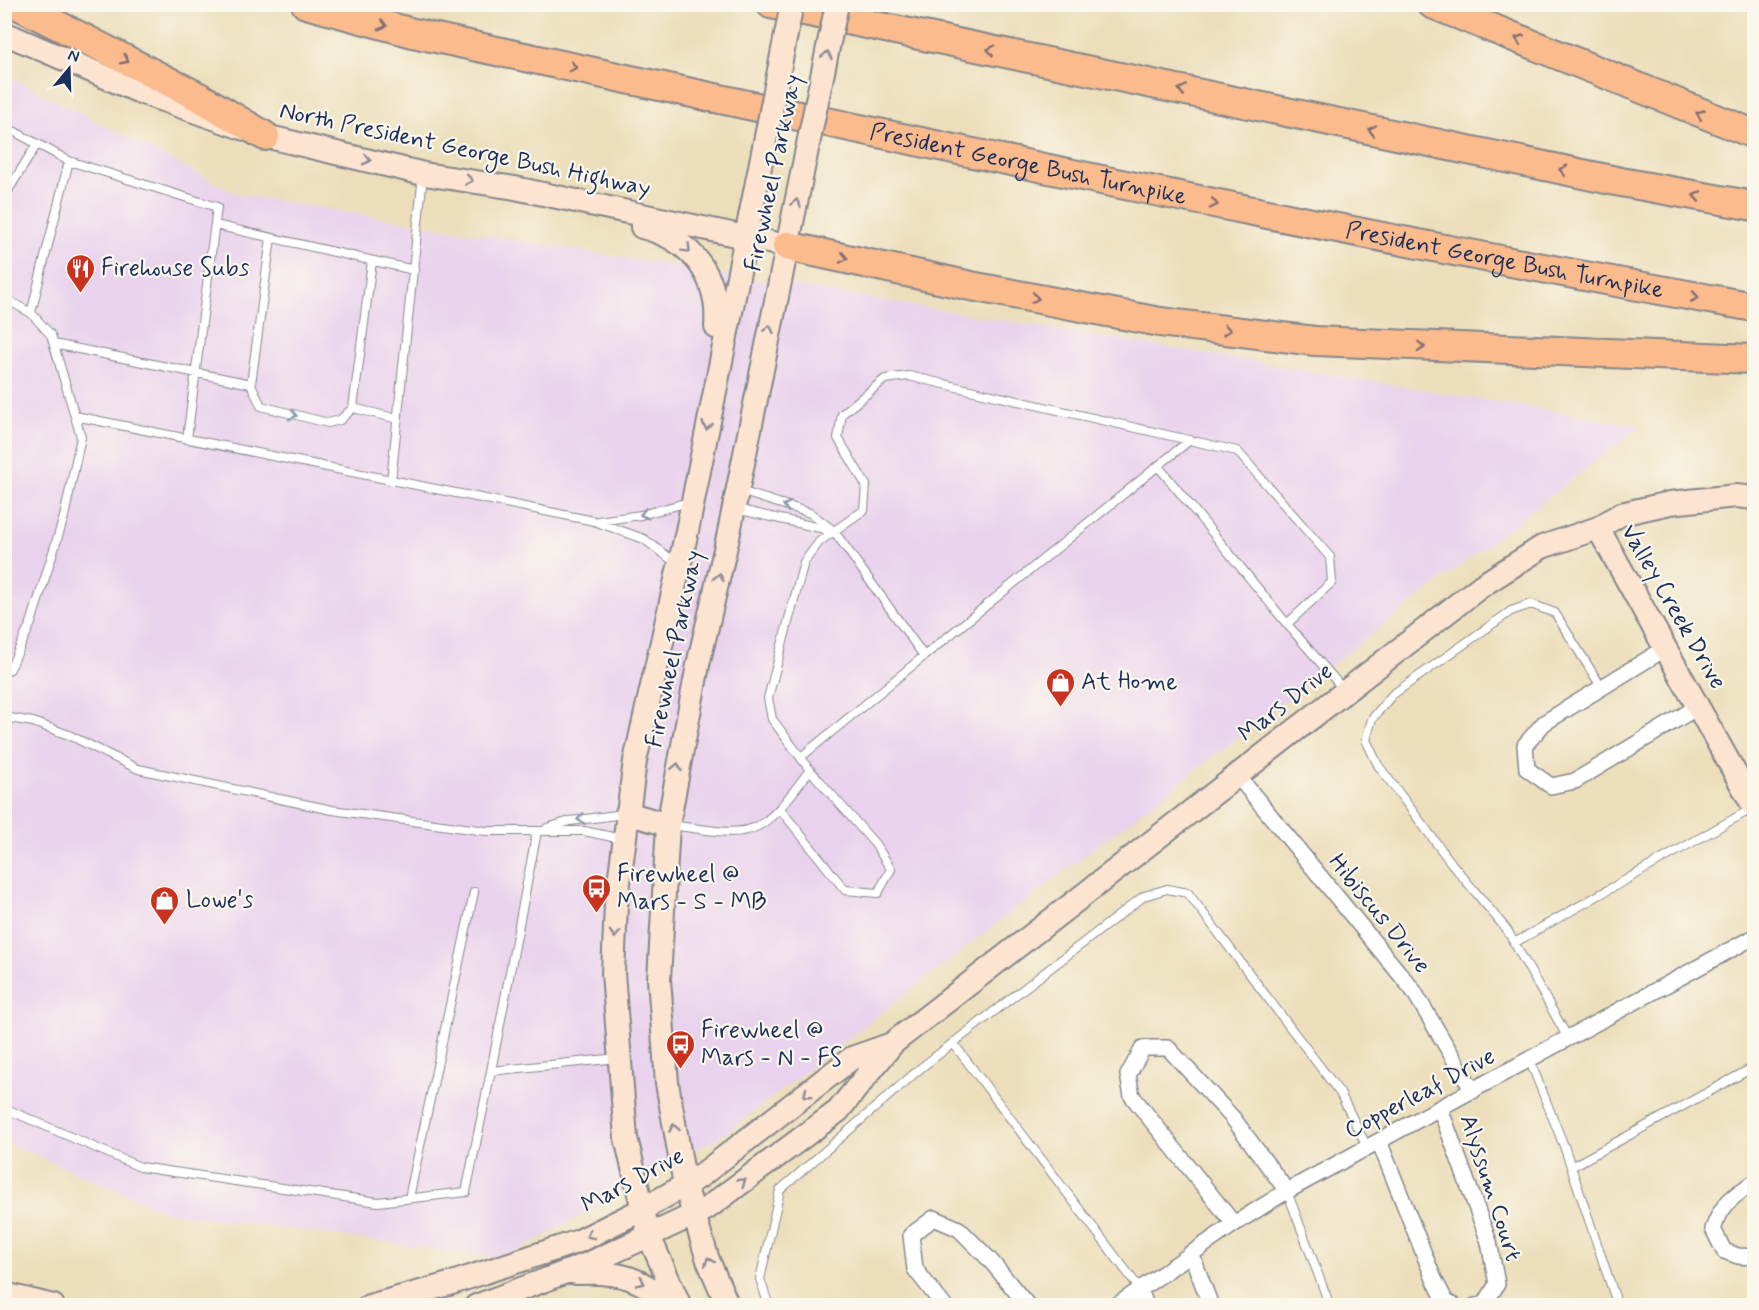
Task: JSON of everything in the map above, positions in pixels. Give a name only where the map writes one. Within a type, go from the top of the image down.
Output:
[{"type":"highway","points":[[16,4],[201,98],[265,136]]},
{"type":"highway","name":"President George Bush Turnpike","points":[[306,4],[413,33],[1083,177],[1474,256],[1755,308]]},
{"type":"highway","points":[[771,4],[1609,180],[1755,206]]},
{"type":"highway","points":[[1432,4],[1755,134]]},
{"type":"highway","points":[[787,246],[971,286],[1160,322],[1315,341],[1755,359]]},
{"type":"main road","name":"Firewheel Parkway","points":[[680,1305],[649,1236],[626,1138],[613,973],[616,905],[627,813],[638,750],[693,501],[792,4]]},
{"type":"main road","name":"Firewheel Parkway","points":[[728,1305],[708,1260],[685,1185],[667,1083],[659,979],[668,825],[698,665],[837,4]]},
{"type":"main road","name":"North President George Bush Highway","points":[[4,33],[140,92],[265,136],[424,174],[515,188],[787,246]]},
{"type":"main road","points":[[515,188],[551,205],[658,231],[686,247],[706,273],[716,296],[714,346],[718,368]]},
{"type":"main road","name":"Mars Drive","points":[[476,1305],[563,1274],[706,1209],[838,1111],[893,1043],[1481,586],[1542,547],[1598,528],[1621,514],[1670,503],[1736,496],[1755,498]]},
{"type":"main road","name":"Valley Creek Drive","points":[[1598,528],[1754,807]]},
{"type":"main road","points":[[627,813],[668,825]]},
{"type":"main road","name":"Mars Drive","points":[[369,1305],[449,1284],[567,1245],[643,1209],[685,1185],[723,1159],[852,1059],[893,1043]]},
{"type":"main road","points":[[563,1274],[603,1272],[633,1277],[647,1284],[673,1305]]},
{"type":"main road","points":[[4,1294],[52,1305]]},
{"type":"street","points":[[1666,648],[1544,723],[1525,745],[1527,769],[1551,786],[1575,781],[1699,706]]},
{"type":"street","name":"Hibiscus Drive","points":[[1237,775],[1413,990],[1473,1091]]},
{"type":"street","name":"Copperleaf Drive","points":[[1116,1305],[1234,1224],[1287,1191],[1569,1040],[1755,937]]},
{"type":"street","points":[[1234,1224],[1132,1095],[1128,1075],[1143,1048],[1168,1048],[1232,1117],[1287,1191]]},
{"type":"street","name":"Alyssum Court","points":[[1440,1108],[1490,1242],[1497,1284],[1485,1304],[1475,1305]]},
{"type":"street","points":[[1373,1144],[1434,1279],[1446,1302],[1455,1305]]},
{"type":"street","points":[[1755,1183],[1735,1194],[1719,1210],[1713,1229],[1724,1251],[1738,1256],[1755,1257]]},
{"type":"street","points":[[944,1305],[915,1269],[911,1235],[934,1218],[959,1229],[990,1260],[1028,1305]]},
{"type":"street","points":[[1191,1254],[1211,1305]]},
{"type":"street","points":[[1140,1289],[1146,1305]]},
{"type":"lane","points":[[1743,4],[1755,8]]},
{"type":"lane","points":[[4,126],[69,161],[218,207],[187,439]]},
{"type":"lane","points":[[4,196],[37,144]]},
{"type":"lane","points":[[31,314],[69,161]]},
{"type":"lane","points":[[391,481],[424,174]]},
{"type":"lane","points":[[215,225],[414,270]]},
{"type":"lane","points":[[271,238],[251,384],[261,406],[328,423],[340,420],[352,408],[372,261]]},
{"type":"lane","points":[[4,298],[31,314],[51,334],[81,436],[64,517],[31,623],[10,669],[4,672]]},
{"type":"lane","points":[[54,344],[251,384]]},
{"type":"lane","points":[[781,810],[846,890],[878,893],[891,869],[875,844],[810,771],[772,719],[768,698],[804,561],[820,541],[864,510],[866,485],[838,438],[842,414],[885,379],[909,376],[1237,451],[1330,557],[1332,582],[1287,624]]},
{"type":"lane","points":[[352,408],[398,419]]},
{"type":"lane","points":[[75,416],[594,521],[644,538],[679,566]]},
{"type":"lane","points":[[801,757],[1190,440]]},
{"type":"lane","points":[[1158,466],[1345,691]]},
{"type":"lane","points":[[734,499],[834,531]]},
{"type":"lane","points":[[734,499],[810,513],[834,531],[924,656]]},
{"type":"lane","points":[[594,521],[642,515],[693,501]]},
{"type":"lane","points":[[1569,1040],[1514,943],[1378,765],[1366,741],[1372,719],[1392,695],[1511,610],[1531,604],[1555,612],[1602,688]]},
{"type":"lane","points":[[4,717],[33,722],[69,735],[138,769],[332,810],[486,831],[584,831],[624,839]]},
{"type":"lane","points":[[668,825],[739,833],[760,827],[781,810],[810,771]]},
{"type":"lane","points":[[1514,943],[1754,807]]},
{"type":"lane","points":[[537,831],[570,821],[627,813]]},
{"type":"lane","points":[[4,1108],[140,1167],[378,1202],[466,1192],[537,831]]},
{"type":"lane","points":[[770,1305],[760,1279],[780,1190],[952,1043],[1144,896],[1167,889],[1188,893],[1340,1093],[1373,1144]]},
{"type":"lane","points":[[409,1198],[474,892]]},
{"type":"lane","points":[[952,1043],[1140,1289]]},
{"type":"lane","points":[[491,1071],[620,1058]]},
{"type":"lane","points":[[1530,1060],[1571,1167],[1618,1305]]},
{"type":"lane","points":[[1571,1167],[1755,1067]]},
{"type":"lane","points":[[1287,1191],[1330,1305]]},
{"type":"shaded area","points":[[4,74],[237,194],[1641,426],[726,1133],[504,1259],[167,1212],[5,1142]]},
{"type":"place","name":"Firehouse Subs","points":[[80,294]]},
{"type":"place","name":"At Home","points":[[1060,708]]},
{"type":"place","name":"Firewheel @ Mars - S - MB","points":[[596,914]]},
{"type":"place","name":"Lowe's","points":[[165,926]]},
{"type":"place","name":"Firewheel @ Mars - N - FS","points":[[680,1070]]}]
